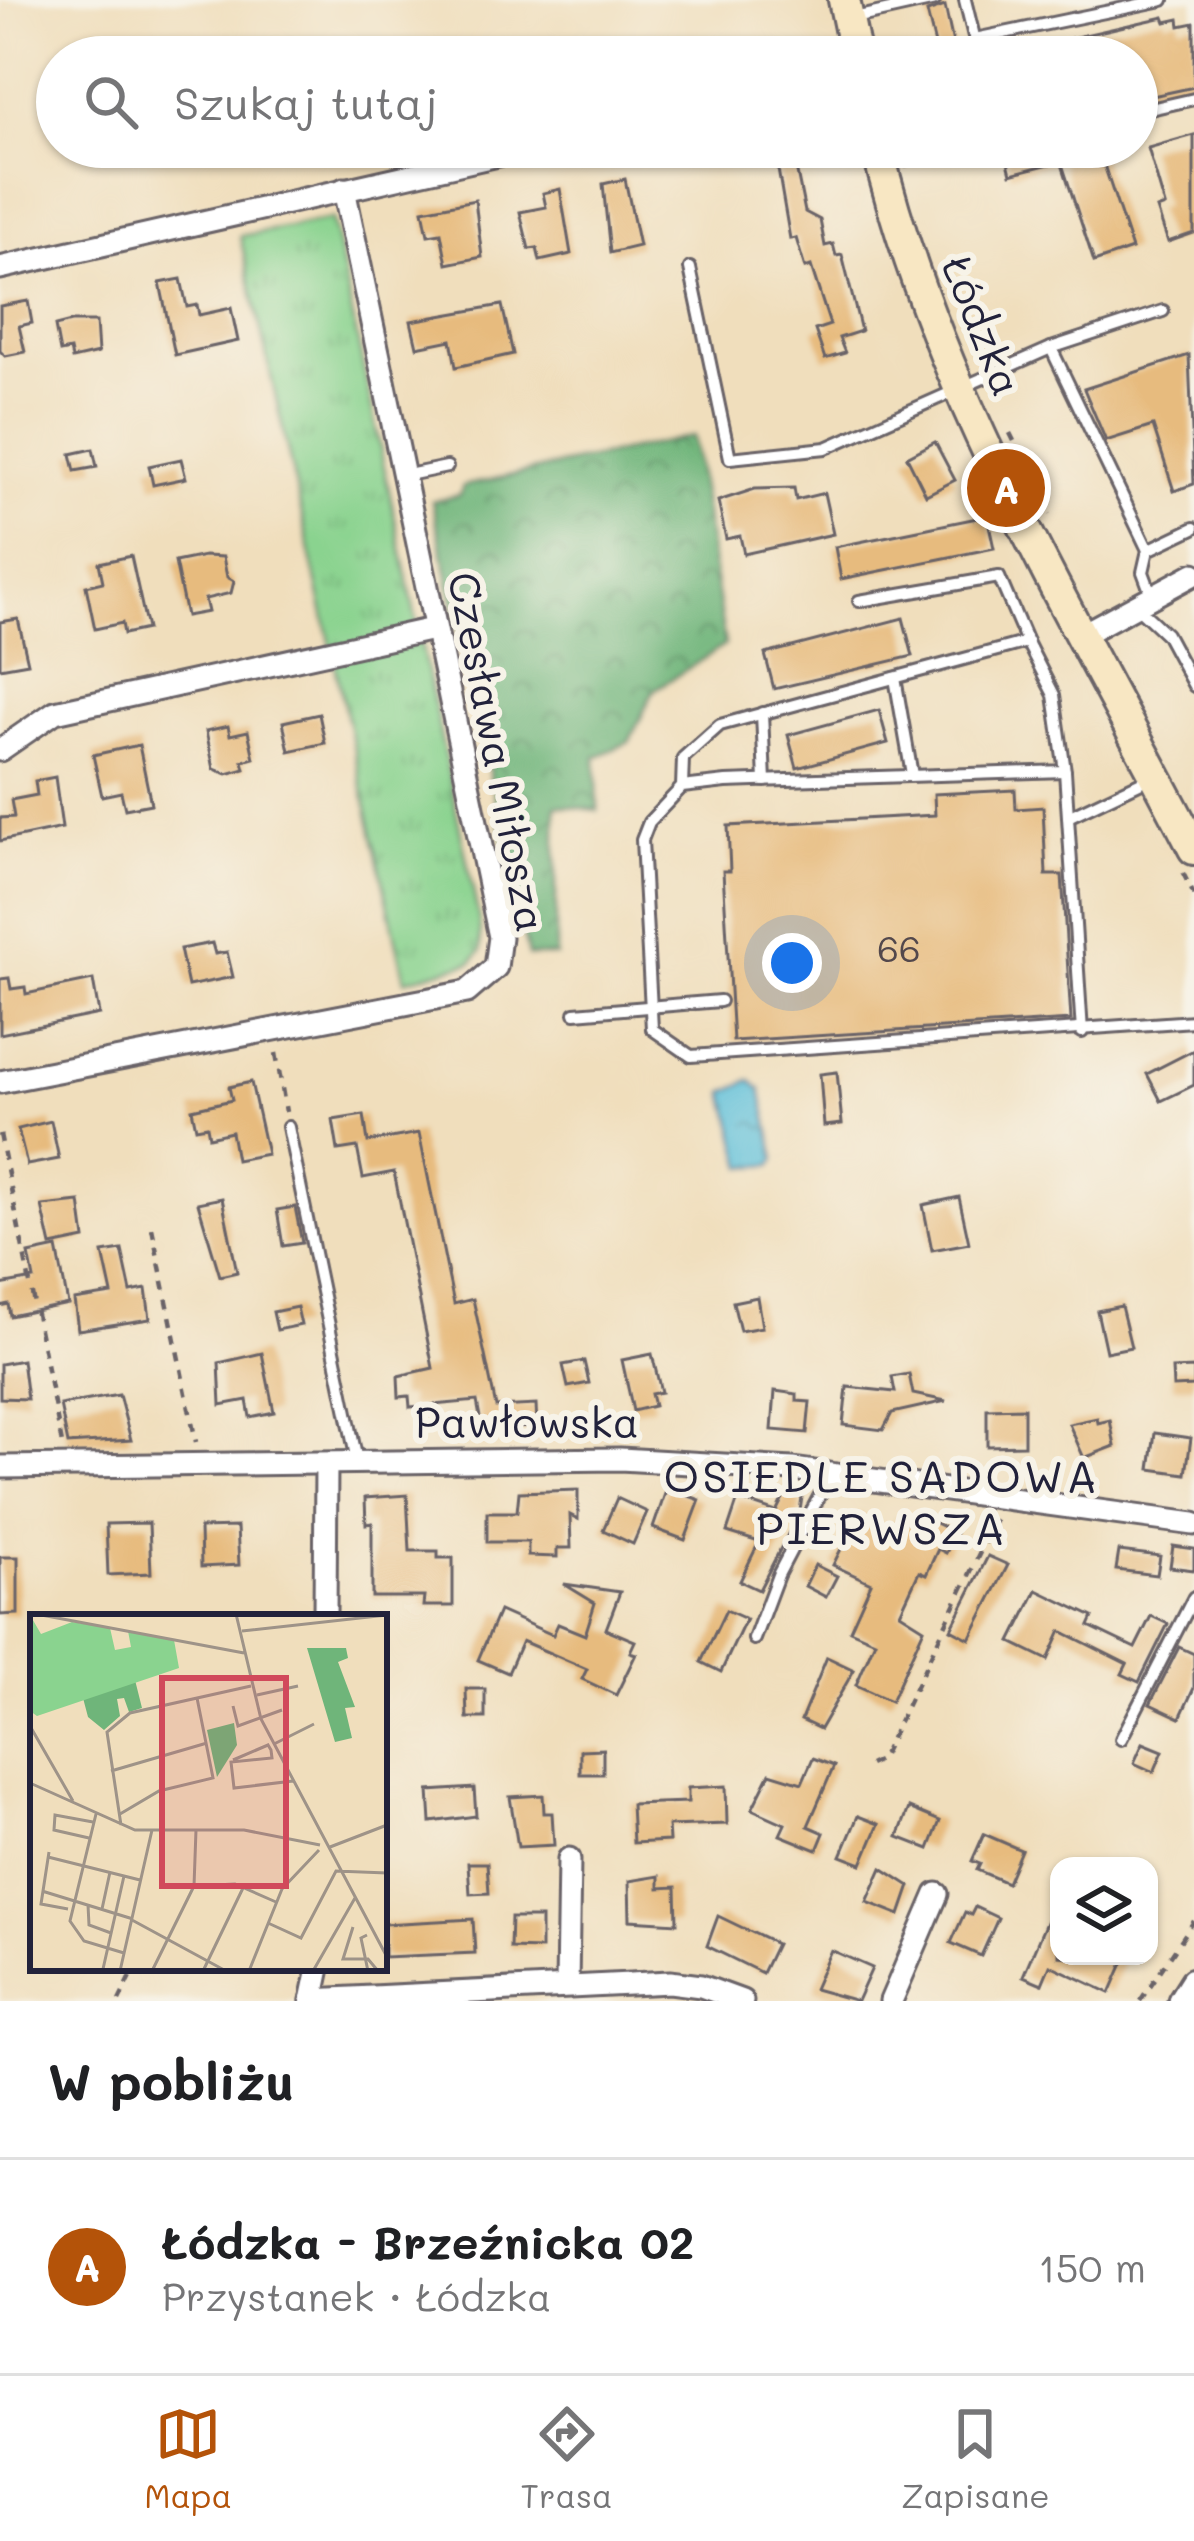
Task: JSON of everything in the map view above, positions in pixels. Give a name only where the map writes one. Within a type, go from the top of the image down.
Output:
[{"type":"main road","name":"Łódzka","points":[[883,168],[959,391],[1194,849]]},
{"type":"street","points":[[0,268],[454,168]]},
{"type":"street","name":"Czesława Miłosza","points":[[0,1082],[467,992],[496,967],[500,937],[344,189]]},
{"type":"street","points":[[1083,634],[1194,574]]},
{"type":"street","points":[[0,750],[55,712],[433,628]]},
{"type":"street","name":"Pawłowska","points":[[0,1467],[620,1459],[831,1474],[1194,1524]]},
{"type":"street","points":[[325,1614],[326,1464]]},
{"type":"street","points":[[567,1986],[569,1859]]},
{"type":"street","points":[[891,2001],[938,1894]]},
{"type":"street","points":[[312,2000],[532,1994],[567,1986],[670,1982],[701,1985],[742,2001]]},
{"type":"street","points":[[1182,2001],[1194,1982]]},
{"type":"lane","points":[[847,10],[934,0]]},
{"type":"lane","points":[[965,0],[975,36]]},
{"type":"lane","points":[[990,36],[1163,0]]},
{"type":"lane","points":[[1158,107],[1194,99]]},
{"type":"lane","points":[[690,268],[730,458],[826,448],[1051,347],[1163,311]]},
{"type":"lane","points":[[1051,347],[1148,550],[1144,601],[1194,686]]},
{"type":"lane","points":[[402,476],[447,467]]},
{"type":"lane","points":[[1148,550],[1194,528]]},
{"type":"lane","points":[[859,602],[999,577],[1054,695],[1070,816],[1082,1032]]},
{"type":"lane","points":[[682,788],[683,758],[720,725],[1028,642]]},
{"type":"lane","points":[[895,678],[912,775]]},
{"type":"lane","points":[[762,713],[765,781]]},
{"type":"lane","points":[[1065,771],[682,788],[649,822],[640,846],[652,1029],[691,1056],[1194,1021]]},
{"type":"lane","points":[[1070,816],[1156,775]]},
{"type":"lane","points":[[575,1013],[720,1001]]},
{"type":"lane","points":[[288,1127],[358,1464]]},
{"type":"lane","points":[[754,1639],[778,1575],[831,1474]]},
{"type":"lane","points":[[1121,1738],[1194,1597]]},
{"type":"path","points":[[1002,423],[1051,518]]},
{"type":"path","points":[[272,1029],[288,1127]]},
{"type":"path","points":[[0,1134],[68,1467]]},
{"type":"path","points":[[152,1228],[201,1466]]},
{"type":"path","points":[[869,1766],[881,1759],[988,1538],[1002,1497]]},
{"type":"path","points":[[1140,2001],[1194,1921]]},
{"type":"path","points":[[119,2001],[134,1971]]},
{"type":"green space","points":[[332,219],[479,919],[481,951],[472,962],[405,980],[240,236]]},
{"type":"green space","points":[[693,436],[725,645],[654,690],[629,742],[596,757],[598,810],[556,805],[556,956],[528,956],[432,501],[460,495],[463,486]]},
{"type":"water","points":[[750,1080],[761,1089],[776,1159],[772,1165],[744,1167],[725,1092]]},
{"type":"building","points":[[945,6],[951,36],[933,36],[927,12]]},
{"type":"building","points":[[1164,17],[1166,22],[1179,19],[1180,26],[1194,23],[1194,87],[1158,95],[1158,36],[1081,36]]},
{"type":"building","points":[[1194,135],[1194,233],[1168,242],[1157,209],[1165,206],[1154,168],[1158,168],[1158,145]]},
{"type":"building","points":[[778,168],[796,168],[805,212],[820,220],[825,246],[833,244],[836,256],[842,255],[861,331],[839,338],[845,353],[825,359],[815,330],[830,325],[811,266],[805,268],[796,238],[790,239]]},
{"type":"building","points":[[1063,168],[1105,168],[1132,249],[1094,262]]},
{"type":"building","points":[[625,179],[639,246],[610,253],[603,184]]},
{"type":"building","points":[[560,189],[571,254],[540,261],[537,248],[529,249],[520,212],[546,207],[543,193]]},
{"type":"building","points":[[475,200],[482,257],[447,264],[441,233],[428,235],[423,210]]},
{"type":"building","points":[[181,279],[187,307],[197,305],[199,315],[231,308],[238,341],[175,355],[160,283]]},
{"type":"building","points":[[28,301],[32,323],[19,326],[25,352],[5,356],[0,351],[0,306]]},
{"type":"building","points":[[502,305],[513,354],[456,367],[451,340],[417,347],[411,321]]},
{"type":"building","points":[[96,322],[98,353],[72,359],[70,350],[60,352],[55,326]]},
{"type":"building","points":[[1189,355],[1194,484],[1174,491],[1153,426],[1106,441],[1084,389]]},
{"type":"building","points":[[935,442],[955,480],[926,495],[907,457]]},
{"type":"building","points":[[93,449],[97,467],[75,471],[71,454]]},
{"type":"building","points":[[181,459],[186,478],[153,485],[149,466]]},
{"type":"building","points":[[794,488],[796,500],[824,493],[833,534],[744,554],[740,536],[726,539],[718,501],[755,489]]},
{"type":"building","points":[[987,516],[994,548],[841,579],[835,547]]},
{"type":"building","points":[[131,556],[147,629],[124,634],[122,623],[95,629],[86,586],[103,582],[99,563]]},
{"type":"building","points":[[223,557],[227,577],[234,581],[231,593],[205,599],[208,612],[186,616],[175,562]]},
{"type":"building","points":[[903,618],[913,656],[774,689],[765,654]]},
{"type":"building","points":[[18,619],[28,663],[0,668],[0,622]]},
{"type":"building","points":[[879,710],[888,743],[797,768],[788,735]]},
{"type":"building","points":[[319,714],[325,743],[289,751],[283,722]]},
{"type":"building","points":[[228,726],[230,735],[248,731],[254,758],[243,761],[245,769],[227,774],[214,769],[206,731]]},
{"type":"building","points":[[139,745],[151,804],[125,809],[121,792],[102,796],[93,755]]},
{"type":"building","points":[[55,777],[62,828],[0,841],[0,818],[14,817],[11,800],[37,795],[35,781]]},
{"type":"building","points":[[1015,790],[1016,809],[1043,807],[1046,875],[1062,875],[1071,1020],[733,1041],[723,871],[730,871],[728,826],[935,815],[934,794]]},
{"type":"building","points":[[212,943],[215,954],[227,952],[233,977],[188,986],[180,949]]},
{"type":"building","points":[[9,978],[11,989],[25,987],[26,994],[93,980],[99,1014],[0,1034],[0,979]]},
{"type":"building","points":[[1194,1050],[1194,1085],[1161,1101],[1147,1074]]},
{"type":"building","points":[[837,1072],[842,1124],[824,1126],[820,1074]]},
{"type":"building","points":[[251,1082],[267,1154],[236,1160],[231,1132],[209,1137],[207,1126],[196,1128],[192,1109],[232,1100],[229,1087]]},
{"type":"building","points":[[364,1115],[368,1142],[419,1133],[454,1304],[473,1299],[496,1407],[536,1405],[537,1426],[482,1428],[477,1401],[410,1407],[409,1396],[399,1397],[398,1376],[433,1368],[394,1172],[363,1178],[357,1147],[338,1150],[333,1120]]},
{"type":"building","points":[[51,1121],[59,1159],[27,1165],[18,1129]]},
{"type":"building","points":[[959,1197],[969,1243],[932,1250],[923,1205]]},
{"type":"building","points":[[222,1198],[237,1272],[220,1276],[198,1203]]},
{"type":"building","points":[[80,1202],[85,1239],[51,1246],[42,1206]]},
{"type":"building","points":[[295,1207],[302,1243],[283,1246],[277,1210]]},
{"type":"building","points":[[57,1248],[68,1304],[10,1316],[8,1304],[0,1306],[0,1285],[34,1279],[29,1254]]},
{"type":"building","points":[[122,1250],[131,1292],[146,1289],[150,1319],[78,1330],[74,1300],[112,1294],[103,1253]]},
{"type":"building","points":[[757,1297],[762,1327],[740,1331],[733,1302]]},
{"type":"building","points":[[1121,1306],[1131,1347],[1106,1352],[1097,1311]]},
{"type":"building","points":[[297,1307],[301,1325],[277,1330],[273,1312]]},
{"type":"building","points":[[262,1353],[274,1412],[250,1417],[247,1400],[221,1405],[219,1363]]},
{"type":"building","points":[[652,1354],[661,1392],[651,1394],[654,1406],[633,1411],[622,1360]]},
{"type":"building","points":[[22,1360],[27,1399],[0,1398],[0,1364]]},
{"type":"building","points":[[584,1361],[589,1383],[568,1387],[563,1365]]},
{"type":"building","points":[[1194,1368],[1194,1386],[1173,1387],[1172,1369]]},
{"type":"building","points":[[909,1374],[913,1394],[946,1401],[892,1413],[883,1430],[843,1425],[847,1387],[895,1392],[892,1377]]},
{"type":"building","points":[[775,1391],[797,1394],[797,1401],[810,1402],[807,1433],[772,1430]]},
{"type":"building","points":[[119,1395],[131,1440],[68,1444],[60,1405]]},
{"type":"building","points":[[1024,1408],[1024,1445],[987,1446],[987,1409]]},
{"type":"building","points":[[1097,1418],[1098,1423],[1110,1420],[1115,1446],[1084,1458],[1069,1424]]},
{"type":"building","points":[[1155,1433],[1191,1438],[1186,1474],[1150,1469]]},
{"type":"building","points":[[667,1488],[700,1500],[685,1540],[653,1528]]},
{"type":"building","points":[[578,1490],[578,1519],[570,1515],[571,1548],[557,1548],[557,1557],[528,1556],[528,1542],[487,1542],[487,1512],[517,1512],[519,1492]]},
{"type":"building","points":[[785,1494],[802,1497],[800,1511],[759,1590],[740,1581],[759,1542],[727,1532],[738,1499],[776,1512]]},
{"type":"building","points":[[407,1495],[410,1551],[438,1551],[438,1558],[453,1558],[453,1606],[423,1606],[424,1597],[372,1597],[372,1523],[366,1524],[365,1498]]},
{"type":"building","points":[[617,1498],[647,1512],[633,1544],[603,1530]]},
{"type":"building","points":[[859,1513],[890,1528],[896,1517],[928,1533],[933,1522],[956,1533],[946,1553],[938,1549],[926,1575],[919,1572],[900,1613],[924,1628],[891,1701],[856,1685],[875,1641],[850,1630],[871,1583],[833,1565]]},
{"type":"building","points":[[149,1523],[151,1573],[108,1575],[106,1524]]},
{"type":"building","points":[[237,1527],[239,1565],[201,1567],[200,1528]]},
{"type":"building","points":[[1173,1546],[1194,1549],[1194,1570],[1170,1567]]},
{"type":"building","points":[[1119,1551],[1160,1556],[1157,1575],[1116,1570]]},
{"type":"building","points":[[988,1556],[1008,1565],[970,1639],[951,1629]]},
{"type":"building","points":[[0,1557],[18,1557],[18,1614],[0,1615]]},
{"type":"building","points":[[815,1565],[837,1576],[826,1597],[805,1586]]},
{"type":"building","points":[[564,1584],[620,1592],[606,1629],[635,1641],[630,1652],[636,1654],[616,1695],[582,1679],[587,1669],[522,1641],[508,1673],[478,1660],[499,1611],[553,1635],[558,1624],[585,1635],[595,1603]]},
{"type":"building","points":[[1037,1590],[1093,1617],[1089,1626],[1135,1648],[1151,1616],[1168,1624],[1139,1682],[1122,1674],[1127,1664],[1061,1631],[1048,1660],[1011,1642]]},
{"type":"building","points":[[726,1610],[746,1619],[721,1672],[701,1662]]},
{"type":"building","points":[[1179,1647],[1194,1654],[1194,1688],[1180,1718],[1150,1704]]},
{"type":"building","points":[[827,1657],[854,1670],[820,1729],[801,1720]]},
{"type":"building","points":[[466,1689],[485,1689],[485,1718],[467,1718]]},
{"type":"building","points":[[1143,1743],[1163,1751],[1154,1772],[1134,1763]]},
{"type":"building","points":[[603,1749],[603,1774],[580,1774],[580,1750]]},
{"type":"building","points":[[813,1758],[834,1766],[808,1826],[824,1833],[817,1850],[780,1835],[785,1824],[752,1809],[770,1773],[802,1783]]},
{"type":"building","points":[[726,1786],[727,1824],[668,1826],[669,1841],[633,1843],[631,1804],[688,1802],[688,1788]]},
{"type":"building","points":[[474,1788],[476,1816],[431,1822],[429,1791]]},
{"type":"building","points":[[543,1795],[544,1813],[552,1813],[554,1845],[518,1847],[510,1797]]},
{"type":"building","points":[[909,1808],[940,1821],[929,1849],[898,1837]]},
{"type":"building","points":[[858,1816],[879,1824],[862,1864],[841,1856]]},
{"type":"building","points":[[984,1834],[1021,1850],[1007,1883],[977,1870],[980,1864],[972,1861]]},
{"type":"building","points":[[468,1863],[487,1863],[489,1893],[470,1894]]},
{"type":"building","points":[[882,1868],[910,1886],[900,1915],[867,1902]]},
{"type":"building","points":[[659,1876],[659,1888],[676,1887],[677,1923],[630,1920],[629,1881]]},
{"type":"building","points":[[975,1907],[998,1918],[981,1956],[951,1943],[965,1912],[971,1915]]},
{"type":"building","points":[[1050,1913],[1050,1965],[1042,1984],[1023,1976]]},
{"type":"building","points":[[718,1916],[776,1944],[762,1973],[707,1946]]},
{"type":"building","points":[[511,1918],[541,1918],[541,1949],[510,1948]]},
{"type":"building","points":[[473,1919],[475,1953],[387,1957],[387,1924]]},
{"type":"building","points":[[831,1950],[872,1968],[857,2001],[814,1989]]},
{"type":"building","points":[[1050,1965],[1122,1965],[1110,1993]]},
{"type":"place","name":"Łódzka - Brzeźnicka 02","points":[[1006,488]]},
{"type":"district","name":"OSIEDLE SADOWA PIERWSZA","points":[[882,1503]]}]
